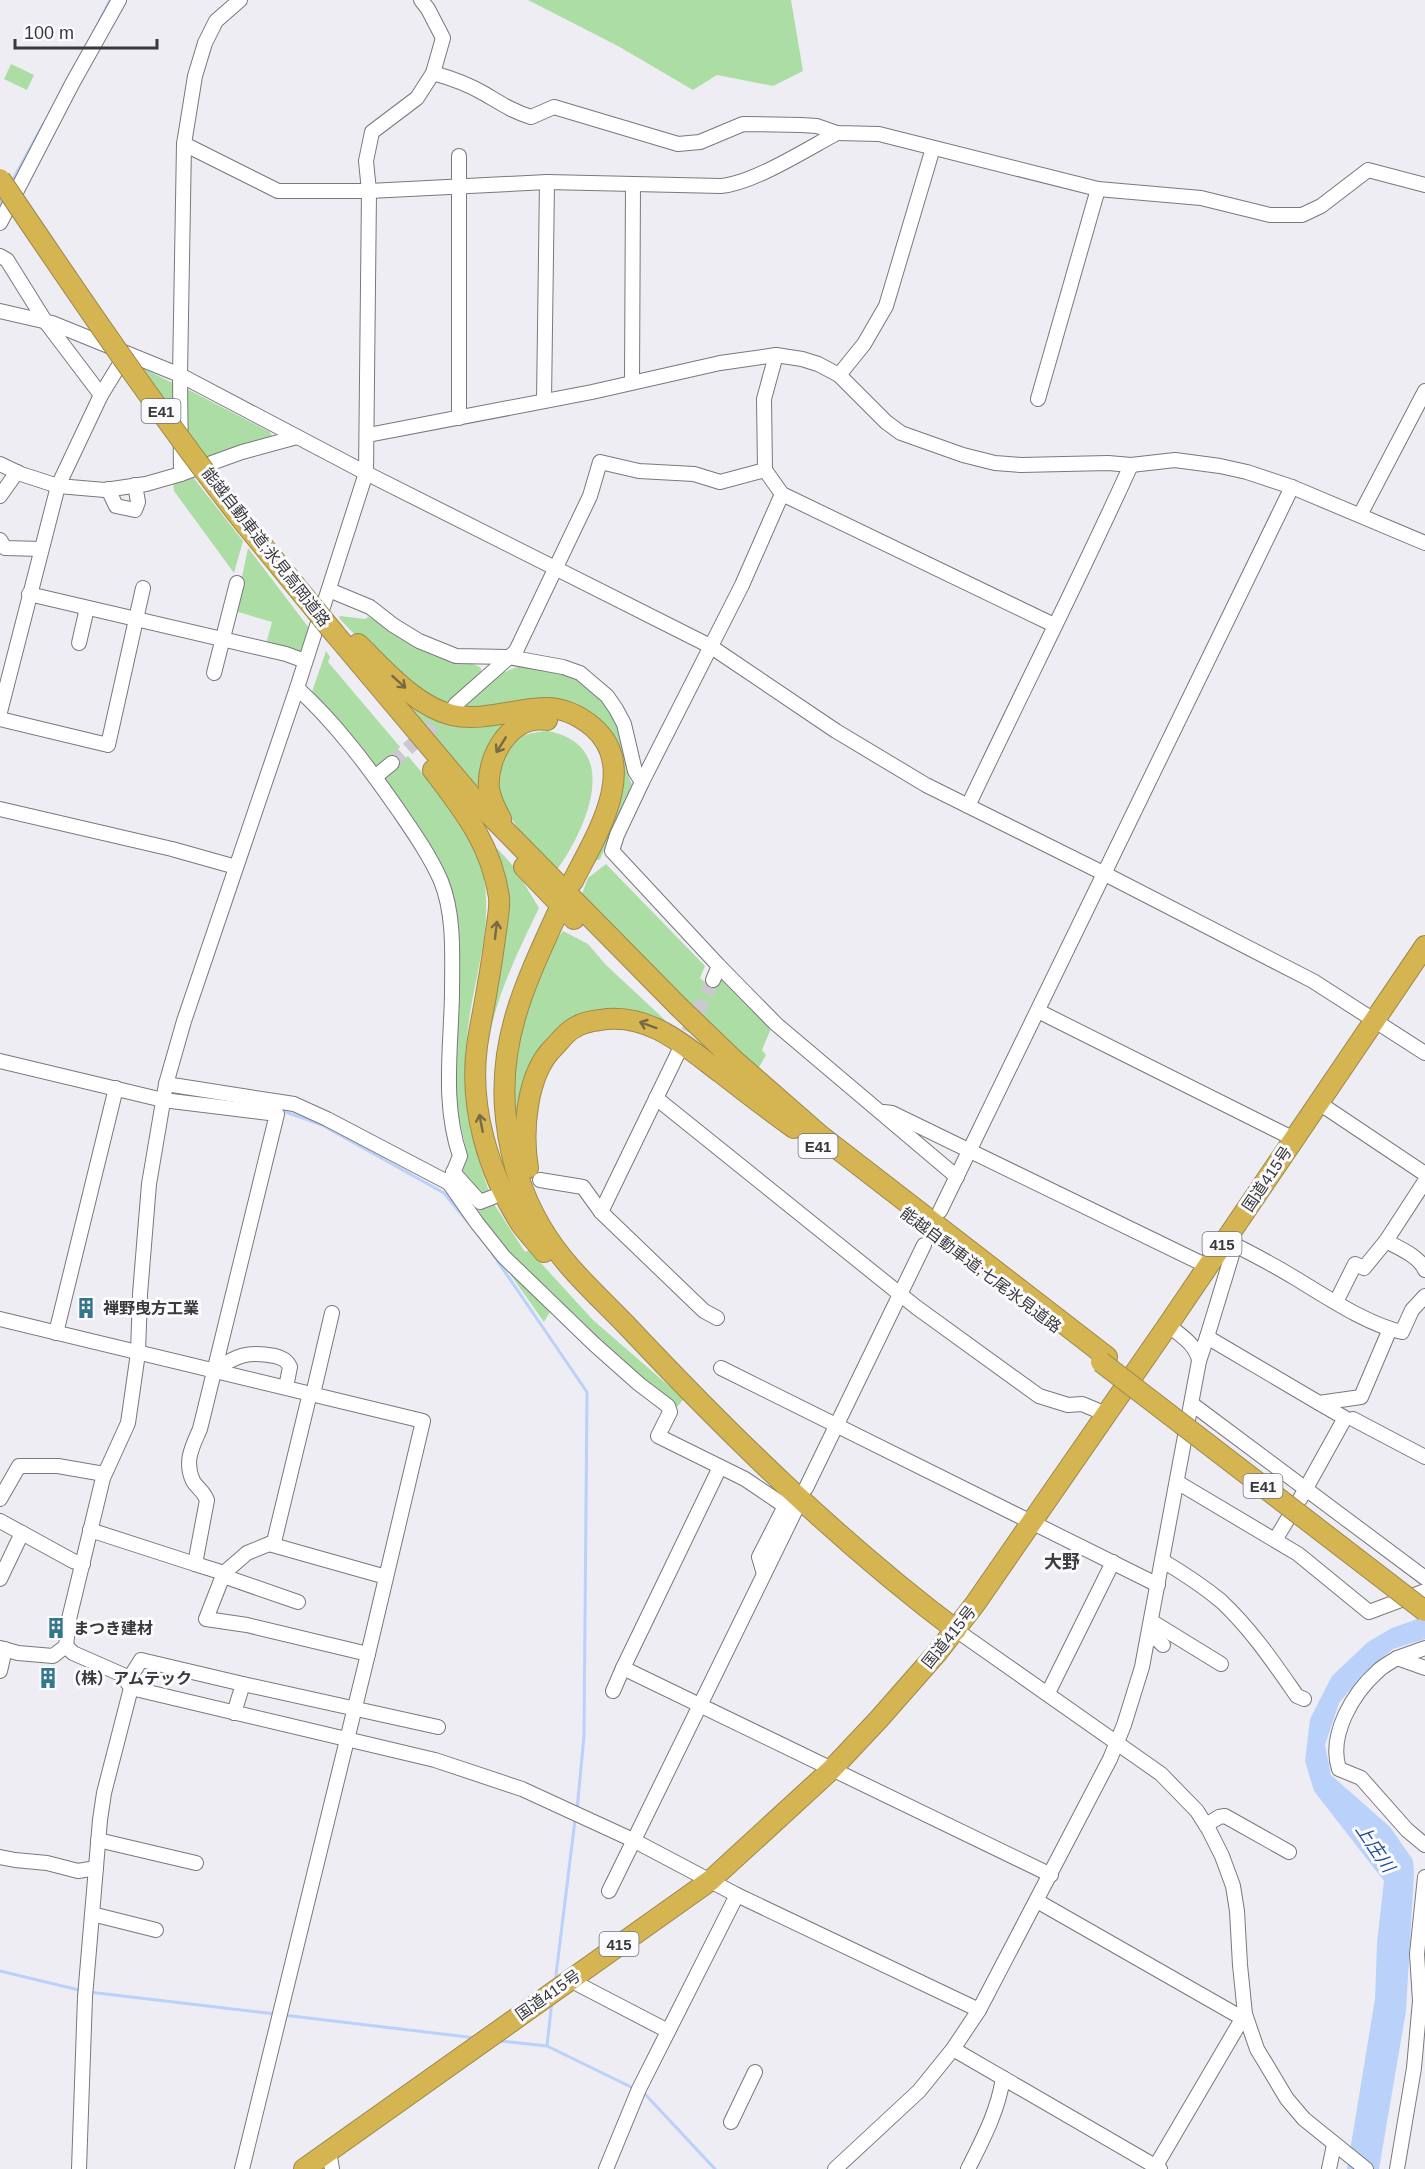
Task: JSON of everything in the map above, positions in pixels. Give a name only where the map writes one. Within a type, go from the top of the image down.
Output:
[{"type":"highway","name":"能越自動車道;氷見高岡道路","points":[[0,179],[110,341],[268,552],[474,799],[515,841],[561,895]]},
{"type":"highway","name":"能越自動車道;氷見高岡道路","points":[[0,193],[143,400],[259,555],[335,635],[433,770],[561,895]]},
{"type":"highway","points":[[335,635],[430,706],[453,715],[480,716],[545,708],[560,709],[584,719],[600,733],[609,750],[613,767],[613,787],[609,808],[561,895]]},
{"type":"highway","points":[[515,841],[494,806],[489,789],[490,764],[503,739],[524,723],[542,719],[564,722],[581,732],[592,745],[598,758],[601,779],[595,811],[524,986],[511,1029],[504,1067],[506,1121],[514,1160],[525,1196],[556,1259]]},
{"type":"highway","points":[[433,770],[468,816],[484,843],[499,900],[493,955],[477,1046],[475,1081],[484,1140],[502,1189],[522,1225],[629,1328],[675,1378],[848,1542],[956,1630]]},
{"type":"highway","name":"能越自動車道;七尾氷見道路","points":[[561,895],[693,1036],[816,1144],[1425,1601]]},
{"type":"highway","name":"能越自動車道;七尾氷見道路","points":[[561,895],[787,1107],[1104,1360],[1425,1611]]},
{"type":"highway","name":"国道415号","points":[[304,2169],[331,2160],[570,1980],[711,1880],[831,1770],[908,1688],[956,1630],[1033,1522],[1207,1266],[1230,1242],[1294,1139],[1375,1021],[1419,967],[1425,946]]},
{"type":"highway","points":[[556,1259],[530,1180],[524,1146],[528,1102],[537,1072],[549,1052],[574,1027],[592,1021],[618,1018],[645,1023],[662,1031],[676,1039],[816,1144]]},
{"type":"street","points":[[0,224],[118,0]]},
{"type":"street","points":[[181,474],[180,375],[184,144],[195,76],[205,43],[216,21],[240,0]]},
{"type":"street","points":[[0,1671],[3,1649],[53,1656],[66,1646],[69,1619],[104,1474],[128,1423],[138,1353],[140,1294],[149,1184],[166,1084],[184,1021],[297,688],[366,473],[369,191],[366,161],[372,132],[417,98],[433,74],[443,38],[421,0]]},
{"type":"street","points":[[433,74],[454,79],[484,93],[511,111],[531,117],[554,106],[678,144],[700,142],[743,124],[817,126],[837,133],[879,134],[1098,189],[1201,198],[1270,215],[1302,215],[1321,206],[1368,170],[1425,185]]},
{"type":"street","points":[[184,144],[278,191],[369,191],[547,182],[732,185],[776,166],[837,133]]},
{"type":"street","points":[[839,375],[864,344],[886,306],[933,148]]},
{"type":"street","points":[[459,156],[459,418]]},
{"type":"street","points":[[544,401],[547,182]]},
{"type":"street","points":[[632,382],[633,184]]},
{"type":"street","points":[[1038,399],[1098,189]]},
{"type":"street","points":[[0,256],[7,260],[45,321],[101,395]]},
{"type":"street","points":[[0,311],[45,321],[180,375],[366,473],[710,646],[836,731],[926,785],[1105,873],[1313,981],[1425,1053]]},
{"type":"street","points":[[0,712],[58,486],[101,395],[126,353]]},
{"type":"street","points":[[368,435],[544,401],[720,363],[776,355],[810,361],[839,375],[886,422],[901,433],[963,455],[995,463],[1021,465],[1107,463],[1131,465],[1175,460],[1220,466],[1247,472],[1292,487],[1425,543]]},
{"type":"street","points":[[776,355],[764,399],[765,470],[782,494],[1054,625]]},
{"type":"street","points":[[1360,515],[1425,391]]},
{"type":"street","points":[[0,464],[16,472],[58,486],[108,489],[181,474],[242,452],[297,437]]},
{"type":"street","points":[[454,705],[516,651],[590,496],[600,462],[639,471],[694,474],[720,482],[765,470]]},
{"type":"street","points":[[968,806],[1054,625],[1097,541],[1131,465]]},
{"type":"street","points":[[0,496],[16,472]]},
{"type":"street","points":[[166,478],[170,493]]},
{"type":"street","points":[[108,489],[116,506],[135,510],[138,502],[135,485]]},
{"type":"street","points":[[940,1211],[1292,487]]},
{"type":"street","points":[[782,494],[742,585],[642,782],[612,850],[776,1024],[957,1177]]},
{"type":"street","points":[[0,540],[5,548],[41,549]]},
{"type":"street","points":[[214,673],[237,583]]},
{"type":"street","points":[[0,719],[108,746],[143,588]]},
{"type":"street","points":[[329,590],[369,607],[393,625],[435,648],[456,656],[508,657],[563,667],[580,674],[594,683],[607,696],[624,724],[635,771],[642,782]]},
{"type":"street","points":[[29,594],[286,654],[304,661]]},
{"type":"street","points":[[79,643],[87,608]]},
{"type":"street","points":[[297,688],[314,703],[375,777],[421,844],[441,882],[452,931],[448,1087],[453,1137],[460,1156],[451,1177]]},
{"type":"street","points":[[375,777],[392,763]]},
{"type":"street","points":[[0,809],[172,849],[236,867]]},
{"type":"street","points":[[713,980],[719,966]]},
{"type":"street","points":[[1038,1011],[1294,1139]]},
{"type":"street","points":[[601,1212],[679,1052]]},
{"type":"street","points":[[0,1061],[163,1100],[277,1114],[200,1429],[187,1463],[194,1483],[204,1492],[207,1500],[195,1564]]},
{"type":"street","points":[[166,1084],[294,1104],[451,1177],[480,1202],[493,1197]]},
{"type":"street","points":[[56,1333],[116,1088]]},
{"type":"street","points":[[656,1098],[916,1307],[1039,1396],[1068,1405],[1082,1404],[1106,1414]]},
{"type":"street","points":[[1319,1103],[1425,1174]]},
{"type":"street","points":[[879,1111],[891,1113],[970,1149],[1207,1266]]},
{"type":"street","points":[[451,1177],[477,1223],[504,1257],[594,1344],[668,1406],[670,1412],[658,1436],[746,1479],[785,1506],[759,1557],[764,1574]]},
{"type":"street","points":[[540,1180],[583,1187],[601,1212],[704,1311],[717,1318]]},
{"type":"street","points":[[1336,1302],[1355,1264],[1364,1268],[1386,1241],[1425,1181]]},
{"type":"street","points":[[1386,1241],[1423,1264],[1425,1270]]},
{"type":"street","points":[[835,2169],[919,2091],[953,2049],[979,2010],[1118,1743],[1142,1667],[1199,1361],[1230,1242],[1336,1302],[1390,1329],[1402,1332],[1412,1310],[1425,1296]]},
{"type":"street","points":[[806,1488],[924,1245]]},
{"type":"street","points":[[332,1313],[274,1542],[247,1553],[224,1575],[206,1619],[247,1625],[368,1654]]},
{"type":"street","points":[[0,1319],[423,1421],[242,2169]]},
{"type":"street","points":[[1168,1325],[1190,1343],[1198,1353],[1199,1361]]},
{"type":"street","points":[[1303,1494],[1361,1397],[1390,1329]]},
{"type":"street","points":[[1207,1337],[1319,1403],[1425,1457]]},
{"type":"street","points":[[214,1370],[231,1359],[245,1354],[258,1353],[280,1358],[286,1360],[290,1367],[286,1387]]},
{"type":"street","points":[[721,1368],[1158,1585]]},
{"type":"street","points":[[1319,1403],[1361,1397]]},
{"type":"street","points":[[1192,1404],[1303,1494],[1425,1578]]},
{"type":"street","points":[[0,1499],[19,1466],[58,1466],[104,1474]]},
{"type":"street","points":[[613,1691],[720,1467]]},
{"type":"street","points":[[1177,1482],[1298,1554],[1369,1612],[1425,1591]]},
{"type":"street","points":[[609,1891],[799,1503]]},
{"type":"street","points":[[1275,1540],[1289,1518]]},
{"type":"street","points":[[0,1521],[82,1564]]},
{"type":"street","points":[[90,1530],[195,1564],[298,1602]]},
{"type":"street","points":[[0,1579],[22,1533]]},
{"type":"street","points":[[269,1544],[386,1577]]},
{"type":"street","points":[[1163,1561],[1191,1578],[1248,1628],[1297,1696],[1304,1699]]},
{"type":"street","points":[[1048,1693],[1113,1562]]},
{"type":"street","points":[[1151,1621],[1221,1664]]},
{"type":"street","points":[[956,1630],[1161,1774],[1197,1811],[1222,1856],[1233,1886],[1237,1911],[1244,2016],[1257,2049],[1287,2099],[1304,2119],[1366,2169]]},
{"type":"street","points":[[1148,1637],[1158,1640],[1163,1645]]},
{"type":"street","points":[[66,1646],[73,1653],[123,1675],[129,1685],[234,1713],[435,1760],[522,1789],[633,1840],[736,1895],[979,2010]]},
{"type":"street","points":[[1425,1648],[1397,1658],[1378,1671],[1345,1715],[1335,1757],[1339,1769],[1361,1778],[1407,1830],[1425,1845]]},
{"type":"street","points":[[1397,1658],[1425,1668]]},
{"type":"street","points":[[79,2169],[85,1997],[98,1840],[104,1793],[129,1685],[141,1660],[354,1710],[438,1727]]},
{"type":"street","points":[[623,1668],[1051,1875]]},
{"type":"street","points":[[234,1713],[243,1684]]},
{"type":"street","points":[[1206,1825],[1225,1816],[1289,1852]]},
{"type":"street","points":[[98,1840],[196,1863]]},
{"type":"street","points":[[0,1857],[47,1863],[78,1871],[96,1868]]},
{"type":"street","points":[[1397,2169],[1414,2068],[1420,2001],[1417,1954],[1425,1877]]},
{"type":"street","points":[[606,2169],[639,2089],[736,1895]]},
{"type":"street","points":[[1037,1901],[1244,2016]]},
{"type":"street","points":[[92,1914],[156,1930]]},
{"type":"street","points":[[570,1980],[668,2031]]},
{"type":"street","points":[[953,2049],[1156,2168],[1244,2016]]},
{"type":"street","points":[[731,2122],[755,2072]]},
{"type":"street","points":[[968,2169],[989,2127],[1000,2096],[1003,2078]]},
{"type":"street","points":[[1329,2169],[1334,2145]]},
{"type":"green space","points":[[528,0],[791,0],[803,71],[773,86],[717,75],[693,90],[618,46]]},
{"type":"green space","points":[[11,64],[34,75],[27,90],[4,79]]},
{"type":"green space","points":[[132,363],[177,385],[178,426]]},
{"type":"green space","points":[[187,389],[270,432],[272,436],[270,439],[205,461],[184,434],[184,391]]},
{"type":"green space","points":[[192,476],[243,541],[234,573],[174,491],[173,483]]},
{"type":"green space","points":[[248,548],[309,628],[300,653],[266,644],[272,622],[235,611]]},
{"type":"green space","points":[[340,616],[373,618],[398,637],[425,652],[444,659],[477,665],[481,668],[481,676],[444,706],[417,691],[388,668],[349,629],[339,618]]},
{"type":"green space","points":[[326,651],[330,657],[328,662],[400,747],[380,767],[371,767],[312,692]]},
{"type":"green space","points":[[521,666],[562,673],[575,678],[598,693],[615,715],[633,786],[600,859],[593,862],[621,786],[586,714],[460,709],[495,678]]},
{"type":"green space","points":[[403,703],[424,716],[456,725],[521,717],[492,740],[487,748],[481,767],[480,794]]},
{"type":"green space","points":[[548,731],[571,740],[586,753],[592,771],[592,791],[587,812],[579,833],[557,870],[511,818],[499,787],[499,770],[508,747],[523,736]]},
{"type":"green space","points":[[408,756],[463,824],[476,848],[483,873],[486,920],[470,1013],[465,1059],[468,1117],[490,1194],[480,1197],[460,1169],[467,1153],[456,1106],[454,1081],[457,924],[454,900],[447,881],[383,785],[384,777]]},
{"type":"green space","points":[[496,847],[514,867],[539,908],[512,967],[495,1012],[487,1049],[484,1112],[482,1074],[505,903],[504,871]]},
{"type":"green space","points":[[606,864],[705,966],[700,978],[705,982],[702,991],[712,997],[722,977],[772,1026],[762,1050],[766,1055],[758,1069],[695,1011],[582,894],[588,878]]},
{"type":"green space","points":[[563,931],[588,944],[605,964],[666,1021],[636,1012],[620,1011],[569,1024],[551,1034],[534,1056],[528,1069],[515,1123],[512,1081],[523,1015],[551,947]]},
{"type":"green space","points":[[494,1204],[525,1252],[529,1250],[593,1320],[684,1399],[676,1408],[622,1363],[545,1291],[474,1212]]},
{"type":"green space","points":[[503,1264],[551,1310],[544,1322]]},
{"type":"water","name":"上庄川","points":[[1423,1617],[1425,1619],[1425,1639],[1393,1649],[1364,1673],[1339,1703],[1325,1745],[1331,1775],[1390,1827],[1413,1860],[1414,1873],[1406,2011],[1379,2169],[1347,2169],[1375,1999],[1377,1943],[1384,1881],[1314,1791],[1305,1761],[1310,1719],[1332,1676],[1368,1642],[1392,1628]]},
{"type":"waterway","points":[[96,28],[110,0]]},
{"type":"waterway","points":[[11,183],[44,123]]},
{"type":"waterway","points":[[0,203],[4,197]]},
{"type":"waterway","points":[[280,1110],[322,1125],[444,1193],[471,1226]]},
{"type":"waterway","points":[[492,1253],[587,1392],[584,1736],[577,1810]]},
{"type":"waterway","points":[[555,1983],[575,1820]]},
{"type":"waterway","points":[[0,1971],[83,1991]]},
{"type":"waterway","points":[[89,1992],[276,2014]]},
{"type":"waterway","points":[[547,2046],[552,2001]]},
{"type":"waterway","points":[[283,2015],[476,2038]]},
{"type":"waterway","points":[[500,2041],[547,2046],[631,2087]]},
{"type":"waterway","points":[[644,2093],[715,2169]]},
{"type":"tunnel","points":[[392,763],[451,709]]},
{"type":"tunnel","points":[[679,1051],[713,980]]},
{"type":"place","name":"禅野曳方工業","points":[[86,1308]]},
{"type":"place","name":"まつき建材","points":[[56,1628]]},
{"type":"place","name":"（株）アムテック","points":[[48,1678]]},
{"type":"district","name":"大野","points":[[1062,1562]]}]
